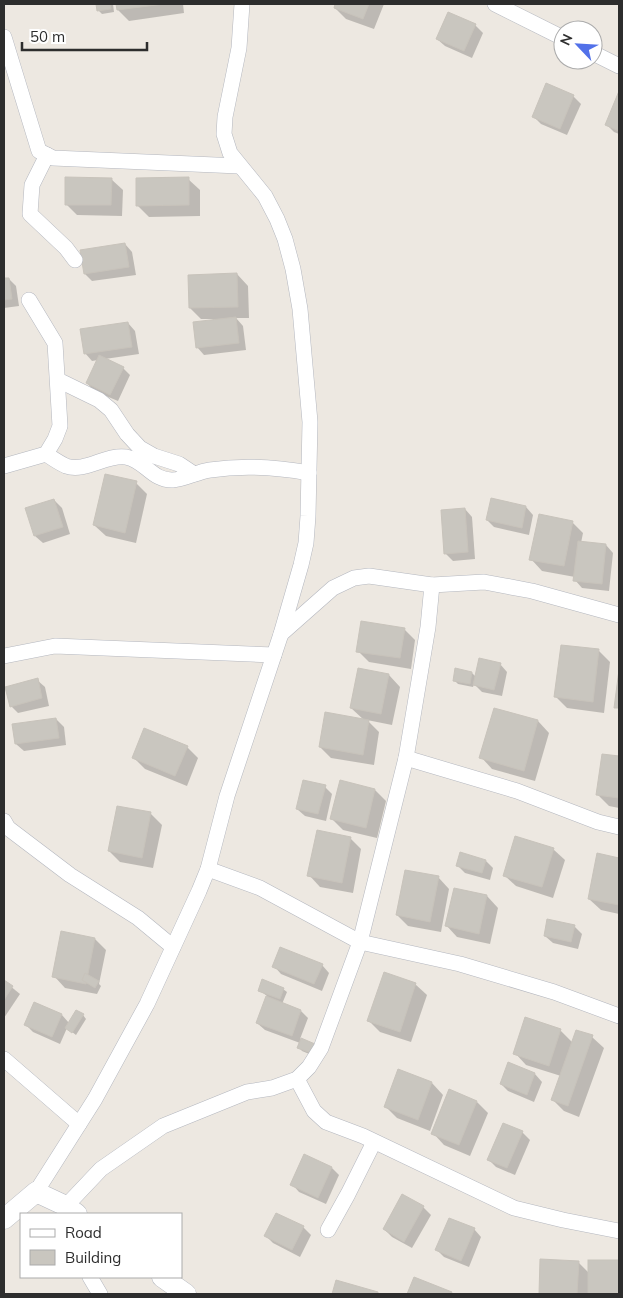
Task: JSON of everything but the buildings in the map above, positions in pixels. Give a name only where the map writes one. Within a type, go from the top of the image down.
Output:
[{"type":"street","points":[[4,1220],[36,1192],[95,1099],[147,1004],[199,891],[208,869],[227,796],[281,634],[306,544],[310,422],[300,309],[293,269],[277,219],[265,196],[230,153],[224,134],[225,117],[239,48],[242,4]]},
{"type":"street","points":[[495,4],[553,33]]},
{"type":"street","points":[[4,37],[39,151],[53,158],[240,166]]},
{"type":"street","points":[[603,58],[619,66]]},
{"type":"street","points":[[47,155],[32,185],[30,214],[66,248],[75,260]]},
{"type":"street","points":[[4,466],[46,454],[60,426],[55,342],[29,300]]},
{"type":"street","points":[[58,380],[99,400],[111,410],[127,434],[140,448],[154,456],[179,464],[194,474]]},
{"type":"street","points":[[46,454],[67,466],[80,467],[109,459],[125,457],[139,461],[159,478],[173,480],[208,470],[239,467],[281,468],[309,473]]},
{"type":"street","points":[[281,634],[333,588],[354,578],[369,576],[432,585],[484,582],[532,591],[619,615]]},
{"type":"street","points":[[36,1192],[71,1210],[101,1169],[163,1126],[247,1092],[272,1088],[297,1079],[309,1067],[320,1048],[360,942],[406,758],[428,627],[432,585]]},
{"type":"street","points":[[4,656],[55,646],[274,656]]},
{"type":"street","points":[[406,758],[517,791],[598,822],[619,827]]},
{"type":"street","points":[[4,820],[8,828],[70,875],[138,918],[173,947]]},
{"type":"street","points":[[208,869],[260,888],[360,942],[460,964],[554,992],[619,1016]]},
{"type":"street","points":[[4,1059],[79,1124]]},
{"type":"street","points":[[297,1079],[314,1111],[326,1122],[374,1142],[514,1208],[619,1231]]},
{"type":"street","points":[[328,1230],[374,1142]]},
{"type":"street","points":[[91,1278],[100,1294]]},
{"type":"street","points":[[163,1278],[186,1294]]}]
